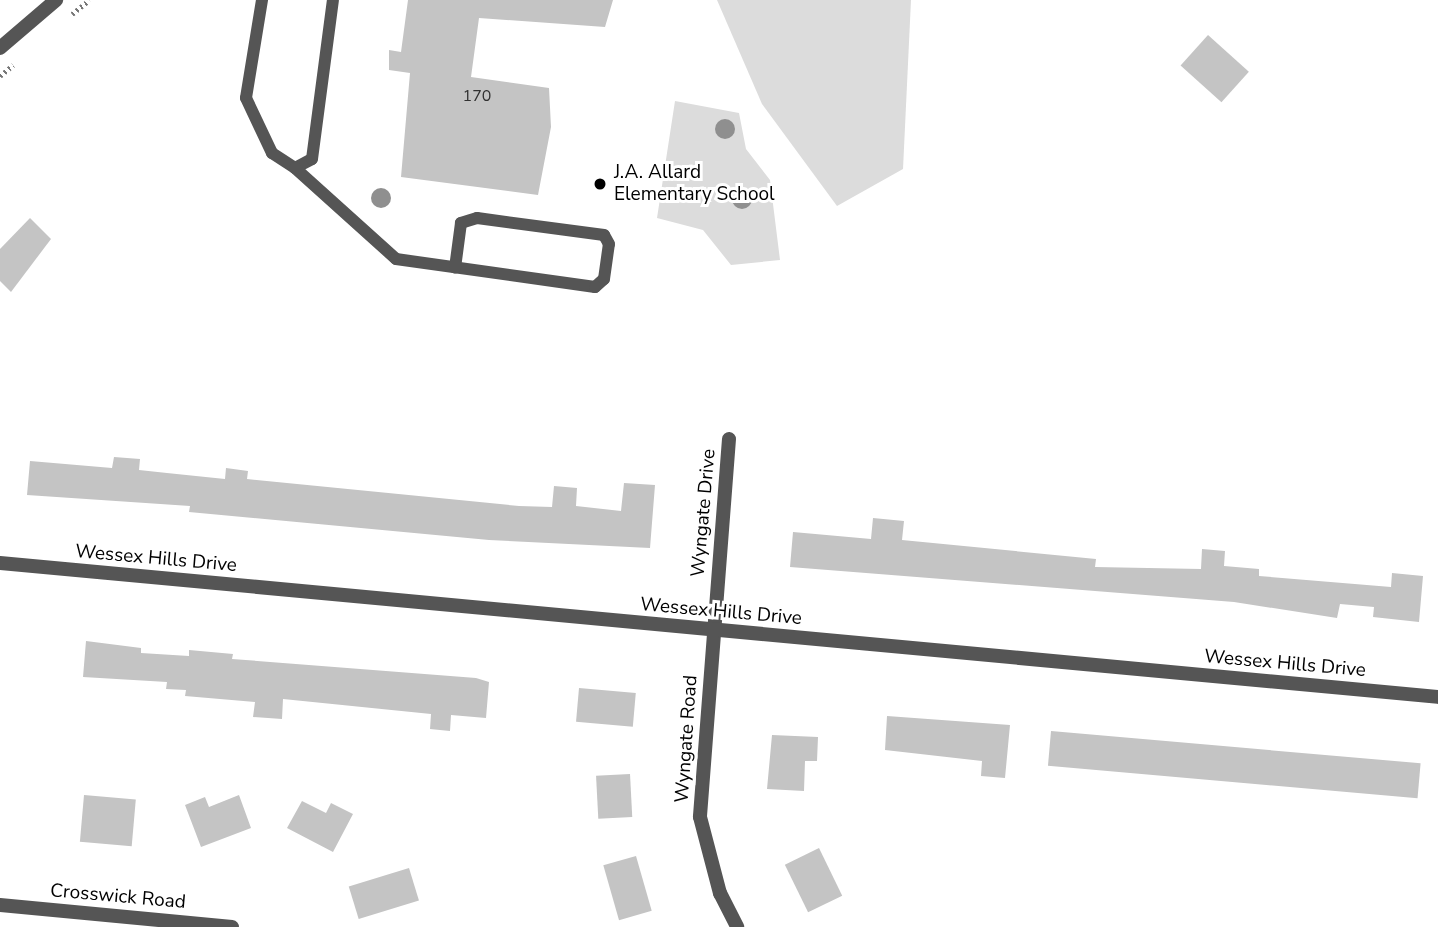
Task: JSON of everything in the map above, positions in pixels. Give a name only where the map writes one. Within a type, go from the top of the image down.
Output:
[{"type":"street","points":[[0,48],[56,0]]},
{"type":"street","name":"Wyngate Drive","points":[[714,631],[729,439]]},
{"type":"street","name":"Wessex Hills Drive","points":[[0,563],[1438,697]]},
{"type":"street","name":"Wyngate Road","points":[[714,631],[700,817],[720,893],[737,927]]},
{"type":"street","name":"Crosswick Road","points":[[0,905],[232,927]]},
{"type":"lane","points":[[262,0],[246,98],[272,153],[295,168],[396,260],[455,268],[596,287],[604,279],[608,244],[604,235],[477,218],[461,223],[455,268]]},
{"type":"lane","points":[[295,168],[312,159],[333,0]]},
{"type":"shaded area","points":[[717,0],[911,0],[903,169],[837,206],[762,104]]},
{"type":"shaded area","points":[[675,101],[739,113],[746,149],[770,180],[780,260],[731,265],[703,230],[657,218]]},
{"type":"building","points":[[408,0],[613,0],[605,27],[479,18],[471,77],[549,88],[551,127],[538,195],[401,177],[410,73],[389,70],[389,50],[401,52]]},
{"type":"building","points":[[1208,35],[1249,72],[1221,102],[1181,65]]},
{"type":"building","points":[[30,218],[51,239],[11,292],[0,281],[0,249]]},
{"type":"building","points":[[114,457],[140,459],[139,470],[225,479],[226,468],[248,471],[247,479],[519,506],[552,507],[554,486],[577,488],[576,506],[621,511],[624,483],[655,485],[650,548],[489,540],[189,512],[190,506],[27,495],[30,461],[112,468]]},
{"type":"building","points":[[873,518],[904,521],[902,540],[1096,559],[1095,567],[1201,569],[1202,549],[1225,551],[1224,566],[1259,569],[1259,576],[1391,587],[1392,573],[1423,576],[1419,622],[1373,617],[1374,607],[1340,604],[1337,618],[1234,602],[790,567],[793,532],[871,539]]},
{"type":"building","points":[[86,641],[141,648],[141,653],[189,656],[189,650],[233,654],[232,659],[476,678],[489,682],[486,718],[451,715],[450,731],[430,729],[431,714],[283,699],[282,719],[253,717],[255,702],[185,696],[186,690],[166,689],[167,682],[83,677]]},
{"type":"building","points":[[579,688],[636,693],[633,727],[576,722]]},
{"type":"building","points":[[887,716],[1010,725],[1005,778],[981,776],[982,761],[885,750]]},
{"type":"building","points":[[1051,731],[1421,763],[1418,798],[1048,766]]},
{"type":"building","points":[[772,735],[818,737],[817,761],[805,761],[804,791],[767,789]]},
{"type":"building","points":[[630,774],[632,817],[598,819],[596,776]]},
{"type":"building","points":[[84,795],[136,800],[132,846],[80,842]]},
{"type":"building","points":[[239,795],[251,828],[201,847],[185,805],[205,797],[209,807]]},
{"type":"building","points":[[302,801],[326,813],[331,803],[353,814],[333,852],[287,828]]},
{"type":"building","points":[[819,848],[842,896],[808,912],[785,865]]},
{"type":"building","points":[[636,856],[652,911],[619,920],[603,865]]},
{"type":"building","points":[[409,868],[419,901],[359,919],[349,886]]},
{"type":"place","name":"J.A. Allard Elementary School","points":[[600,184]]}]
